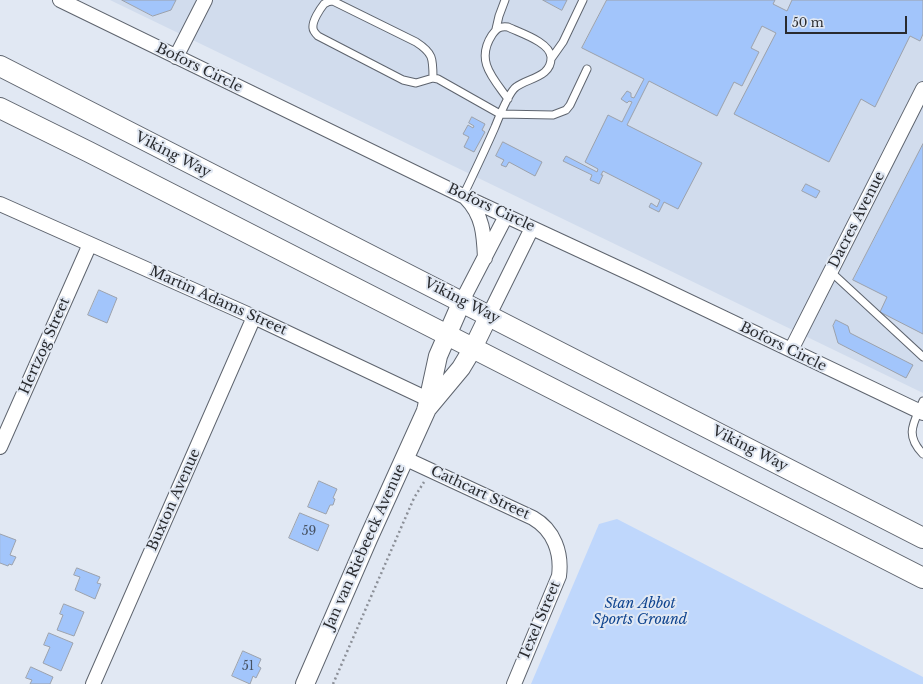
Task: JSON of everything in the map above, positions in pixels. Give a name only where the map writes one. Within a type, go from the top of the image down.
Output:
[{"type":"main road","name":"Viking Way","points":[[0,66],[923,538]]},
{"type":"main road","points":[[0,108],[923,578]]},
{"type":"street","name":"Bofors Circle","points":[[60,0],[463,196],[791,350],[922,408]]},
{"type":"street","points":[[176,57],[205,0]]},
{"type":"street","name":"Dacres Avenue","points":[[791,350],[923,89]]},
{"type":"street","points":[[463,196],[473,206],[480,221],[484,236],[485,259]]},
{"type":"street","name":"Martin Adams Street","points":[[0,204],[254,317],[429,404]]},
{"type":"street","name":"Jan van Riebeeck Avenue","points":[[305,684],[429,404],[438,356],[447,335],[462,302],[506,216]]},
{"type":"street","name":"Jan van Riebeeck Avenue","points":[[429,404],[461,368],[473,348],[532,228]]},
{"type":"street","name":"Hertzog Street","points":[[0,447],[90,244]]},
{"type":"street","name":"Buxton Avenue","points":[[93,684],[254,317]]},
{"type":"street","name":"Cathcart Street","points":[[404,458],[533,518],[544,526],[551,535]]},
{"type":"street","name":"Texel Street","points":[[514,684],[559,576],[559,554],[551,535]]},
{"type":"lane","points":[[506,0],[499,16],[496,30],[485,48],[485,57],[487,68],[508,98]]},
{"type":"lane","points":[[463,196],[508,98],[516,86],[542,74],[550,64],[563,42],[583,0]]},
{"type":"lane","points":[[433,78],[433,63],[427,48],[333,1],[324,4],[312,27],[318,36],[403,80],[416,82],[433,78],[450,84],[500,114],[553,115],[566,110],[570,105],[587,69]]},
{"type":"lane","points":[[496,30],[502,26],[508,27],[545,45],[549,50],[551,60]]},
{"type":"lane","points":[[830,271],[923,357]]},
{"type":"lane","points":[[922,408],[912,428],[912,439],[923,454]]},
{"type":"path","points":[[333,684],[414,498],[424,481]]},
{"type":"shaded area","points":[[110,0],[923,0],[923,393]]},
{"type":"green space","name":"Stan Abbot Sports Ground","points":[[617,519],[923,677],[923,684],[531,684],[599,524]]},
{"type":"building","points":[[122,0],[176,0],[171,10],[153,16]]},
{"type":"building","points":[[543,0],[567,0],[562,10]]},
{"type":"building","points":[[607,0],[775,0],[773,4],[787,11],[792,0],[923,0],[923,34],[920,41],[910,36],[875,107],[861,99],[829,162],[734,114],[776,33],[762,26],[751,48],[759,52],[742,86],[734,82],[717,116],[649,81],[627,125],[702,163],[678,209],[664,202],[659,212],[649,207],[651,203],[657,207],[660,200],[603,171],[599,184],[590,180],[592,175],[563,161],[566,156],[597,172],[598,169],[585,162],[608,115],[622,122],[632,102],[629,101],[627,103],[621,99],[627,91],[631,93],[631,97],[634,98],[644,79],[582,48]]},
{"type":"building","points":[[472,117],[485,124],[482,130],[485,132],[474,152],[464,147],[469,137],[463,134],[468,125],[473,128],[474,126],[469,123]]},
{"type":"building","points":[[503,142],[542,162],[535,176],[509,162],[506,167],[501,165],[504,160],[496,156]]},
{"type":"building","points":[[923,144],[923,334],[880,312],[887,297],[853,280]]},
{"type":"building","points":[[806,184],[820,191],[816,198],[802,191]]},
{"type":"building","points":[[99,290],[117,298],[107,323],[88,315]]},
{"type":"building","points":[[836,320],[848,326],[850,333],[913,365],[906,378],[838,343],[833,326]]},
{"type":"building","points":[[319,481],[337,489],[333,498],[335,499],[333,505],[330,505],[326,514],[308,507]]},
{"type":"building","points":[[300,513],[329,525],[318,551],[289,538]]},
{"type":"building","points":[[0,534],[16,540],[10,555],[16,557],[12,565],[9,564],[8,566],[0,563]]},
{"type":"building","points":[[77,568],[100,577],[97,583],[101,584],[95,599],[75,590],[80,577],[74,575]]},
{"type":"building","points":[[64,604],[84,612],[74,636],[57,630],[63,615],[60,614]]},
{"type":"building","points":[[49,633],[73,643],[61,671],[43,663],[50,647],[44,645]]},
{"type":"building","points":[[243,651],[261,659],[258,666],[261,668],[256,678],[253,676],[250,684],[232,676]]},
{"type":"building","points":[[31,667],[53,677],[50,684],[30,684],[32,680],[26,678]]}]
